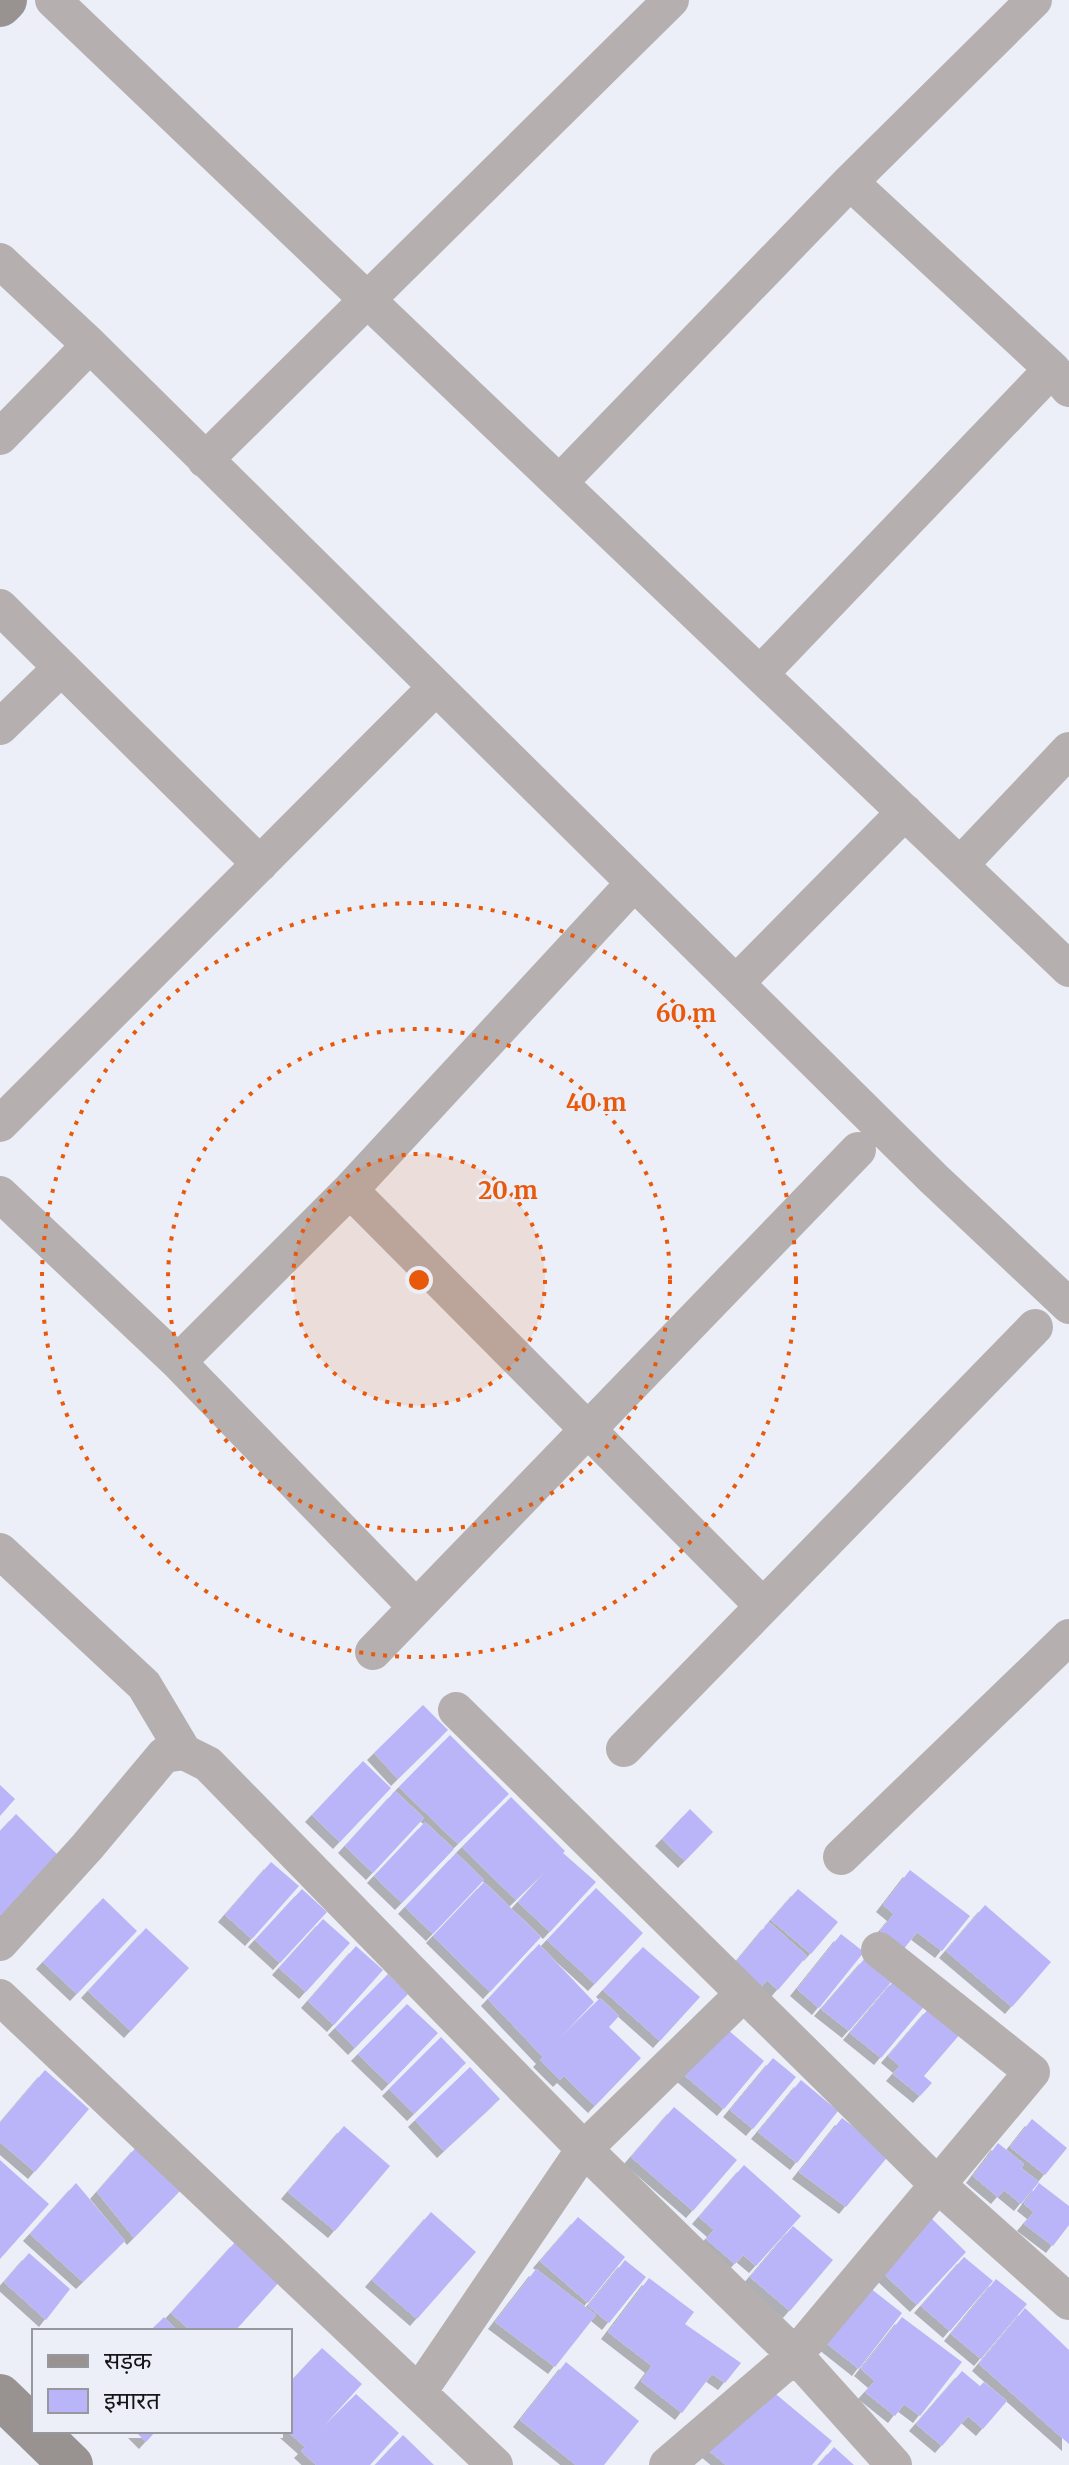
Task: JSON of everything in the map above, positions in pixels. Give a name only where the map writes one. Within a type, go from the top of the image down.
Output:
[{"type":"street","points":[[0,5],[5,0]]},
{"type":"street","points":[[53,0],[1069,969]]},
{"type":"street","points":[[205,460],[671,0]]},
{"type":"street","points":[[560,482],[850,182],[1034,0]]},
{"type":"street","points":[[760,674],[1060,379],[850,182]]},
{"type":"street","points":[[0,261],[90,345],[934,1179],[1069,1306]]},
{"type":"street","points":[[0,437],[90,345]]},
{"type":"street","points":[[0,607],[260,864]]},
{"type":"street","points":[[0,727],[61,668]]},
{"type":"street","points":[[0,1124],[436,687]]},
{"type":"street","points":[[960,865],[1069,750]]},
{"type":"street","points":[[736,983],[905,812]]},
{"type":"street","points":[[178,1362],[350,1190],[634,883]]},
{"type":"street","points":[[373,1652],[858,1150]]},
{"type":"street","points":[[350,1190],[763,1606]]},
{"type":"street","points":[[6,1212],[178,1362],[416,1607]]},
{"type":"street","points":[[624,1749],[1035,1327]]},
{"type":"street","points":[[0,1551],[144,1685],[184,1752],[208,1764],[584,2149],[795,2355],[894,2465]]},
{"type":"street","points":[[841,1857],[1069,1637]]},
{"type":"street","points":[[456,1710],[938,2185],[1069,2302]]},
{"type":"street","points":[[0,1943],[87,1847],[164,1755],[184,1752]]},
{"type":"street","points":[[667,2465],[795,2355],[1032,2072],[879,1950]]},
{"type":"street","points":[[419,2392],[584,2149],[742,1995]]},
{"type":"street","points":[[0,1997],[495,2465]]},
{"type":"street","points":[[0,2396],[32,2427]]},
{"type":"street","points":[[38,2433],[71,2465]]},
{"type":"building","points":[[423,1705],[448,1730],[398,1779],[374,1753]]},
{"type":"building","points":[[450,1735],[509,1794],[458,1844],[399,1787]]},
{"type":"building","points":[[363,1761],[391,1788],[340,1842],[312,1815]]},
{"type":"building","points":[[0,1785],[15,1799],[0,1816]]},
{"type":"building","points":[[395,1791],[424,1818],[373,1873],[345,1846]]},
{"type":"building","points":[[511,1797],[565,1851],[563,1853],[596,1882],[550,1932],[518,1902],[546,1871],[516,1900],[462,1847]]},
{"type":"building","points":[[690,1809],[713,1832],[685,1861],[662,1839]]},
{"type":"building","points":[[16,1814],[60,1857],[4,1918],[0,1914],[0,1831]]},
{"type":"building","points":[[425,1822],[454,1849],[402,1903],[374,1876]]},
{"type":"building","points":[[456,1853],[484,1880],[433,1934],[405,1907]]},
{"type":"building","points":[[271,1862],[299,1886],[252,1939],[225,1915]]},
{"type":"building","points":[[910,1870],[970,1916],[942,1951],[917,1932],[903,1950],[880,1931],[894,1914],[883,1905]]},
{"type":"building","points":[[484,1882],[541,1937],[490,1992],[433,1936]]},
{"type":"building","points":[[596,1888],[643,1933],[595,1984],[547,1940]]},
{"type":"building","points":[[302,1889],[327,1912],[280,1963],[255,1940]]},
{"type":"building","points":[[798,1889],[838,1922],[811,1954],[771,1920]]},
{"type":"building","points":[[103,1898],[137,1931],[77,1994],[43,1962]]},
{"type":"building","points":[[985,1905],[1051,1962],[1012,2007],[946,1951]]},
{"type":"building","points":[[323,1919],[350,1943],[306,1992],[279,1968]]},
{"type":"building","points":[[769,1922],[807,1956],[778,1990],[767,1980],[759,1990],[731,1968]]},
{"type":"building","points":[[146,1928],[189,1968],[131,2031],[88,1991]]},
{"type":"building","points":[[841,1934],[864,1952],[819,2008],[797,1989]]},
{"type":"building","points":[[539,1944],[594,2002],[561,2037],[600,1998],[619,2016],[609,2027],[641,2058],[595,2106],[564,2076],[560,2080],[540,2060],[543,2057],[488,1999]]},
{"type":"building","points":[[356,1946],[383,1970],[334,2025],[308,2001]]},
{"type":"building","points":[[643,1947],[700,1997],[660,2041],[603,1990]]},
{"type":"building","points":[[866,1957],[893,1980],[849,2031],[821,2009]]},
{"type":"building","points":[[388,1974],[408,1994],[355,2048],[335,2028]]},
{"type":"building","points":[[896,1978],[927,2003],[881,2058],[850,2033]]},
{"type":"building","points":[[407,2004],[438,2033],[389,2084],[358,2054]]},
{"type":"building","points":[[930,2007],[961,2033],[924,2076],[932,2083],[920,2096],[893,2074],[900,2066],[888,2056]]},
{"type":"building","points":[[727,2029],[764,2061],[724,2109],[677,2069]]},
{"type":"building","points":[[441,2037],[466,2063],[414,2114],[389,2089]]},
{"type":"building","points":[[773,2058],[796,2077],[753,2129],[730,2110]]},
{"type":"building","points":[[470,2067],[500,2099],[444,2151],[415,2120]]},
{"type":"building","points":[[45,2070],[89,2109],[35,2172],[0,2142],[0,2123]]},
{"type":"building","points":[[801,2080],[838,2111],[797,2163],[758,2132]]},
{"type":"building","points":[[674,2107],[737,2160],[693,2211],[631,2157]]},
{"type":"building","points":[[842,2118],[890,2154],[846,2207],[799,2172]]},
{"type":"building","points":[[1032,2119],[1067,2148],[1045,2175],[1010,2147]]},
{"type":"building","points":[[344,2126],[390,2166],[335,2231],[288,2192]]},
{"type":"building","points":[[998,2143],[1024,2164],[1021,2168],[1039,2182],[1021,2204],[1004,2190],[998,2197],[973,2176]]},
{"type":"building","points":[[138,2145],[182,2189],[134,2238],[97,2192]]},
{"type":"building","points":[[0,2160],[49,2204],[0,2259]]},
{"type":"building","points":[[744,2165],[801,2216],[756,2266],[743,2255],[735,2264],[706,2239],[714,2230],[699,2217]]},
{"type":"building","points":[[76,2183],[125,2241],[83,2282],[30,2234]]},
{"type":"building","points":[[1039,2183],[1069,2206],[1069,2225],[1053,2246],[1024,2224],[1034,2212],[1024,2204]]},
{"type":"building","points":[[431,2212],[476,2252],[417,2319],[372,2280]]},
{"type":"building","points":[[929,2216],[966,2252],[917,2305],[884,2274],[920,2235],[916,2230]]},
{"type":"building","points":[[578,2217],[625,2257],[588,2303],[540,2261]]},
{"type":"building","points":[[793,2226],[833,2260],[790,2311],[750,2277]]},
{"type":"building","points":[[237,2240],[281,2280],[237,2329],[189,2329],[171,2313]]},
{"type":"building","points":[[29,2253],[70,2289],[46,2320],[4,2282]]},
{"type":"building","points":[[964,2257],[993,2281],[950,2331],[921,2306]]},
{"type":"building","points":[[625,2260],[646,2277],[609,2323],[588,2306]]},
{"type":"building","points":[[536,2269],[596,2315],[555,2367],[495,2322]]},
{"type":"building","points":[[649,2278],[694,2312],[685,2324],[741,2363],[725,2383],[712,2374],[682,2413],[641,2381],[652,2366],[608,2332]]},
{"type":"building","points":[[996,2279],[1027,2304],[981,2359],[951,2334]]},
{"type":"building","points":[[870,2288],[902,2313],[859,2369],[816,2335]]},
{"type":"building","points":[[1025,2308],[1069,2350],[1069,2444],[979,2364]]},
{"type":"building","points":[[164,2317],[176,2329],[152,2329]]},
{"type":"building","points":[[902,2317],[962,2362],[920,2416],[904,2404],[895,2416],[865,2392],[875,2381],[861,2369]]},
{"type":"building","points":[[322,2348],[362,2384],[323,2427],[356,2394],[399,2433],[370,2465],[316,2465],[301,2451],[305,2447],[289,2433],[292,2433],[292,2380]]},
{"type":"building","points":[[566,2362],[639,2421],[604,2465],[576,2465],[520,2420]]},
{"type":"building","points":[[962,2371],[980,2386],[984,2382],[1007,2401],[983,2429],[968,2416],[942,2446],[916,2424]]},
{"type":"building","points":[[765,2385],[832,2441],[812,2465],[726,2465],[708,2450]]},
{"type":"building","points":[[137,2433],[154,2433],[146,2442]]},
{"type":"building","points":[[403,2435],[434,2465],[375,2465]]},
{"type":"building","points":[[834,2447],[854,2465],[818,2465]]}]
